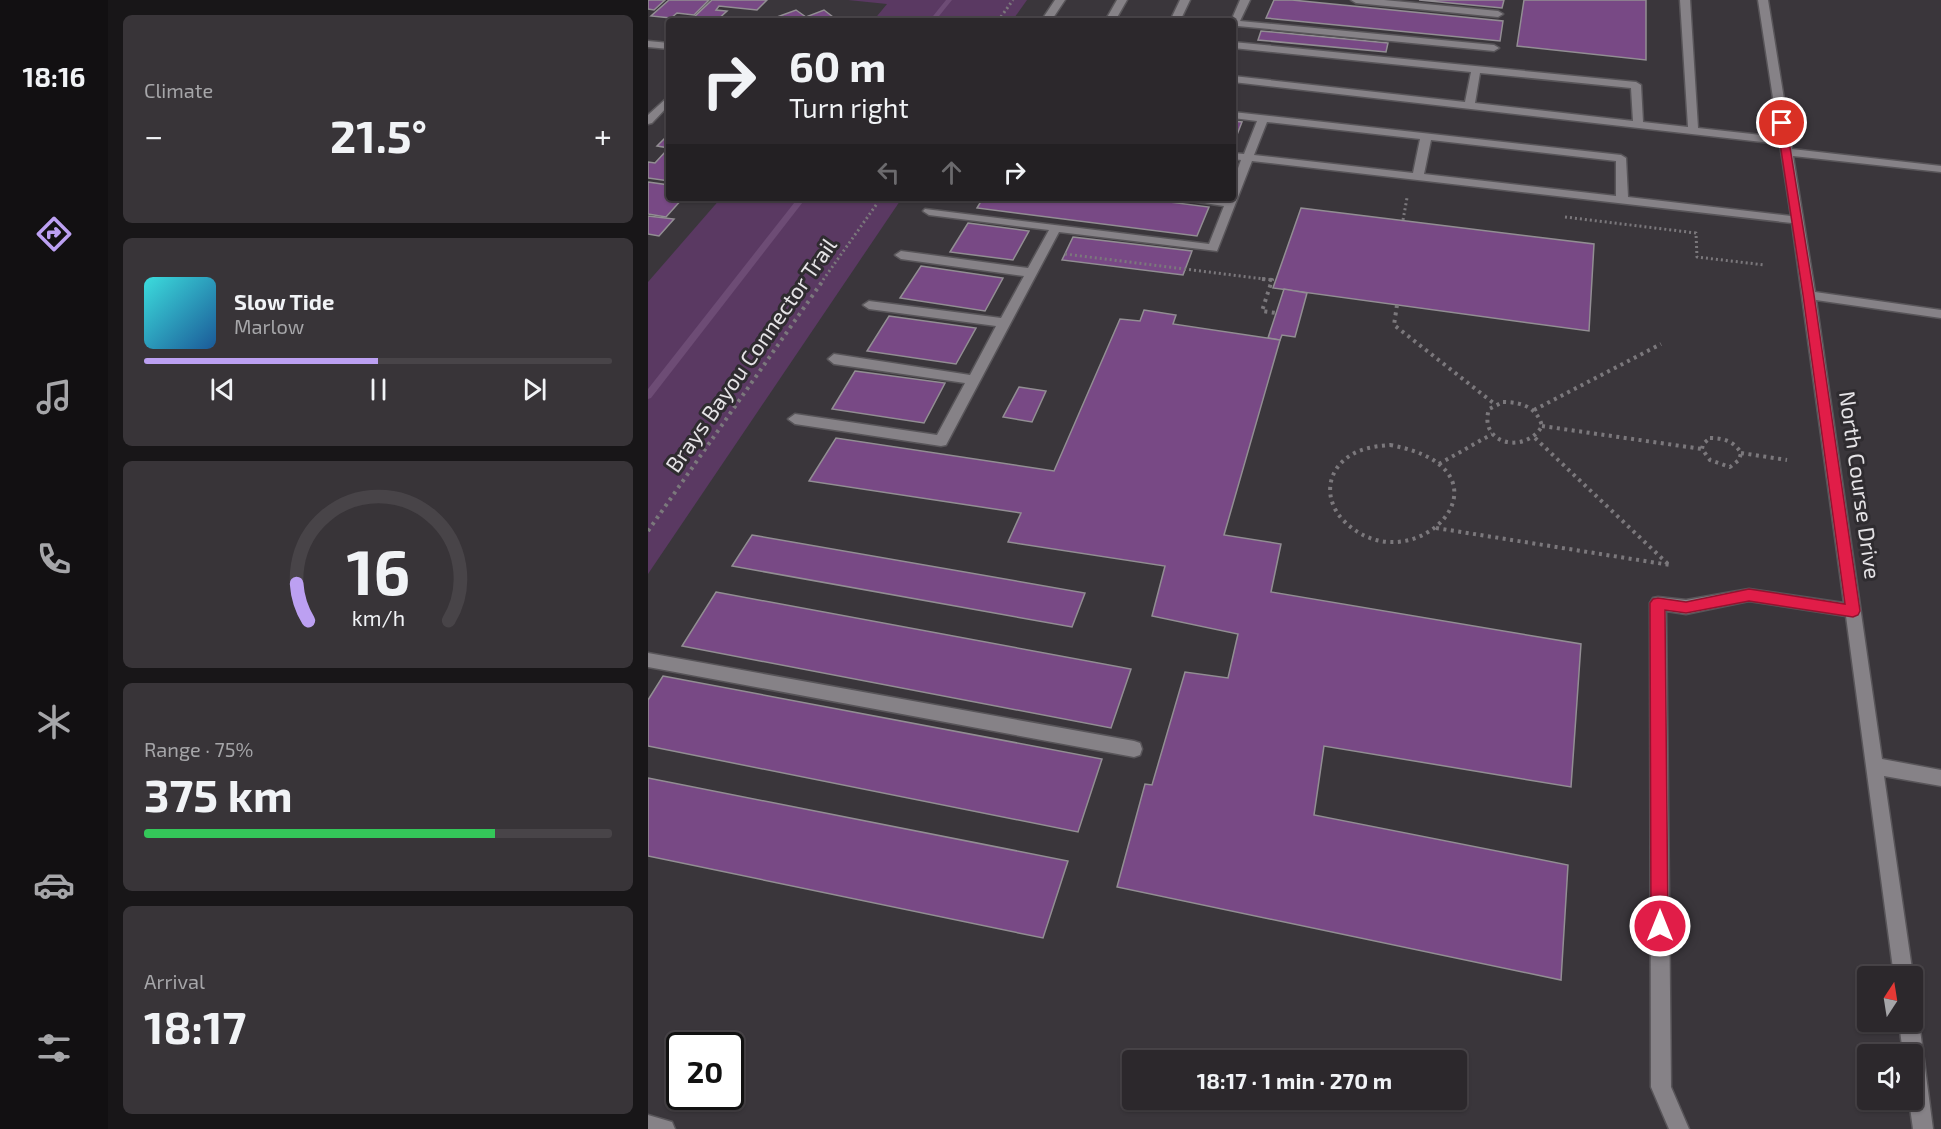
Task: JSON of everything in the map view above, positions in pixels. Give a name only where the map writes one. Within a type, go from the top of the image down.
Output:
[{"type":"street","points":[[1048,18],[1060,0]]},
{"type":"street","points":[[1112,18],[1122,0]]},
{"type":"street","points":[[1176,18],[1185,0]]},
{"type":"street","points":[[1236,20],[1245,0]]},
{"type":"street","points":[[1356,0],[1498,14]]},
{"type":"street","points":[[1685,0],[1693,129]]},
{"type":"street","name":"North Course Drive","points":[[1763,0],[1809,295],[1902,966]]},
{"type":"street","points":[[1236,25],[1494,48]]},
{"type":"street","points":[[648,44],[666,46]]},
{"type":"street","points":[[1236,45],[1636,85],[1638,123]]},
{"type":"street","points":[[1470,105],[1476,69]]},
{"type":"street","points":[[1236,79],[1693,129],[1785,146],[1941,169]]},
{"type":"street","points":[[648,121],[666,102]]},
{"type":"street","points":[[1236,115],[1622,158],[1622,201]]},
{"type":"street","points":[[1236,191],[1263,118]]},
{"type":"street","points":[[1418,178],[1426,136]]},
{"type":"street","points":[[1236,156],[1796,220]]},
{"type":"street","points":[[929,211],[1213,248],[1231,203],[1215,201]]},
{"type":"street","points":[[795,419],[941,441],[1056,227]]},
{"type":"street","points":[[901,255],[1032,273]]},
{"type":"street","points":[[1809,295],[1941,315]]},
{"type":"street","points":[[869,305],[1004,323]]},
{"type":"street","points":[[834,359],[974,380]]},
{"type":"street","points":[[1679,1129],[1661,1087],[1658,603],[1686,608],[1749,595],[1853,611]]},
{"type":"street","points":[[648,660],[1134,749]]},
{"type":"street","points":[[1875,766],[1941,778]]},
{"type":"street","points":[[1910,1032],[1923,1129]]},
{"type":"street","points":[[648,1125],[665,1129]]},
{"type":"path","points":[[1000,18],[1013,0]]},
{"type":"path","points":[[1403,220],[1407,198]]},
{"type":"path","name":"Brays Bayou Connector Trail","points":[[648,531],[879,201]]},
{"type":"path","points":[[1560,216],[1696,233],[1697,256],[1765,265]]},
{"type":"path","points":[[1043,252],[1272,280],[1262,311],[1276,313]]},
{"type":"path","points":[[1398,305],[1394,325],[1496,405]]},
{"type":"path","points":[[1534,410],[1660,344]]},
{"type":"path","points":[[1522,403],[1534,410],[1542,426],[1535,438],[1527,442],[1508,442],[1492,434],[1485,422],[1489,409],[1496,405],[1522,403]]},
{"type":"path","points":[[1542,426],[1702,449]]},
{"type":"path","points":[[1439,464],[1492,434]]},
{"type":"path","points":[[1436,528],[1670,565],[1535,438]]},
{"type":"path","points":[[1710,438],[1723,438],[1735,444],[1741,453],[1741,458],[1735,465],[1723,467],[1710,462],[1702,449],[1702,444],[1710,438]]},
{"type":"path","points":[[1390,445],[1410,448],[1427,455],[1439,464],[1451,480],[1454,496],[1451,511],[1436,528],[1426,535],[1406,540],[1385,541],[1364,535],[1346,525],[1335,511],[1329,495],[1331,478],[1339,465],[1352,453],[1370,446],[1390,445]]},
{"type":"path","points":[[1741,453],[1787,460]]},
{"type":"shaded area","points":[[848,0],[1027,0],[1014,18],[875,18],[887,4]]},
{"type":"shaded area","points":[[718,201],[900,201],[648,574],[648,282]]},
{"type":"building","points":[[648,0],[665,0],[654,10],[648,9]]},
{"type":"building","points":[[669,0],[709,0],[694,15],[677,13],[671,18],[651,16]]},
{"type":"building","points":[[712,0],[767,0],[757,10],[719,6],[716,10],[727,11],[719,18],[693,18]]},
{"type":"building","points":[[1274,0],[1503,21],[1500,41],[1266,18]]},
{"type":"building","points":[[1419,0],[1504,0],[1502,8]]},
{"type":"building","points":[[1524,0],[1646,0],[1646,60],[1517,46]]},
{"type":"building","points":[[796,10],[806,17],[824,10],[833,17],[830,18],[774,18]]},
{"type":"building","points":[[1261,31],[1388,43],[1386,52],[1258,40]]},
{"type":"building","points":[[1236,121],[1242,122],[1236,137]]},
{"type":"building","points":[[666,137],[666,148],[657,146]]},
{"type":"building","points":[[666,151],[666,181],[648,178],[648,162],[655,163]]},
{"type":"building","points":[[648,182],[666,185],[666,201],[680,201],[666,217],[648,214]]},
{"type":"building","points":[[981,201],[1162,201],[1209,207],[1197,236],[977,208]]},
{"type":"building","points":[[1301,208],[1594,244],[1589,331],[1273,288]]},
{"type":"building","points":[[648,216],[674,219],[659,236],[648,234]]},
{"type":"building","points":[[968,223],[1029,231],[1013,260],[950,252]]},
{"type":"building","points":[[1073,237],[1192,251],[1183,275],[1062,260]]},
{"type":"building","points":[[921,266],[1003,278],[985,311],[900,298]]},
{"type":"building","points":[[1284,289],[1307,293],[1295,337],[1282,335],[1280,340],[1268,338]]},
{"type":"building","points":[[1144,310],[1176,315],[1173,324],[1280,340],[1224,535],[1281,544],[1271,592],[1581,644],[1571,787],[1324,746],[1314,815],[1568,865],[1561,980],[1117,887],[1145,784],[1152,785],[1185,672],[1228,678],[1238,634],[1152,616],[1165,566],[1008,542],[1021,513],[809,481],[836,438],[1054,471],[1120,319],[1140,321]]},
{"type":"building","points":[[889,316],[976,328],[956,364],[867,351]]},
{"type":"building","points":[[855,371],[945,383],[924,423],[832,409]]},
{"type":"building","points":[[1019,387],[1046,391],[1032,422],[1003,417]]},
{"type":"building","points":[[752,535],[1085,593],[1072,627],[732,566]]},
{"type":"building","points":[[716,592],[1131,669],[1111,728],[682,646]]},
{"type":"building","points":[[663,676],[1102,759],[1078,832],[648,746],[648,700]]},
{"type":"building","points":[[648,778],[1068,861],[1043,938],[648,856]]},
{"type":"waterway","points":[[934,18],[949,0]]},
{"type":"waterway","points":[[648,396],[800,201]]},
{"type":"route","points":[[1660,926],[1658,603],[1686,608],[1749,595],[1853,611],[1809,295],[1782,123]]}]
